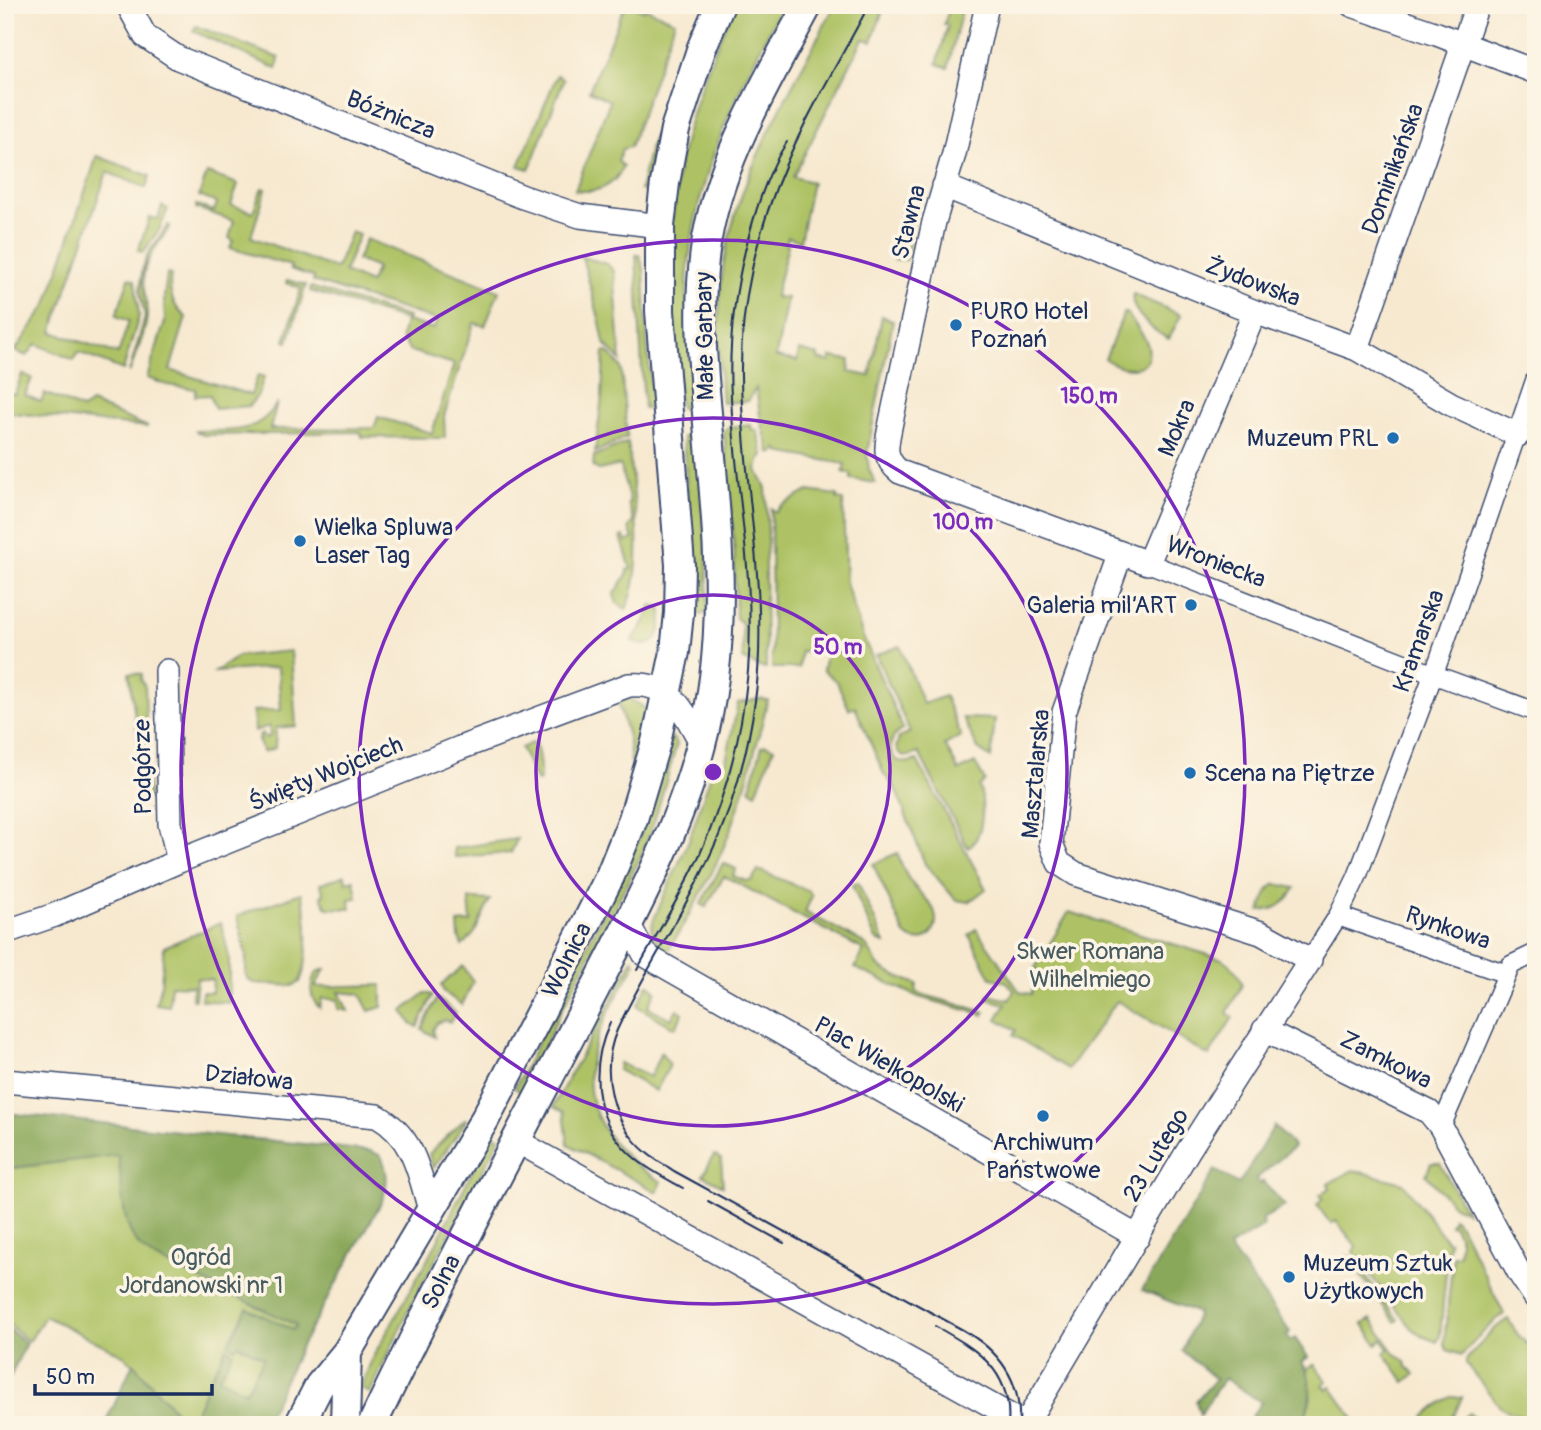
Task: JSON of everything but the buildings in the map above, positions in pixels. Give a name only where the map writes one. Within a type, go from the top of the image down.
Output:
[{"type":"street","name":"Bóżnicza","points":[[128,5],[145,36],[178,58],[523,197],[580,216],[660,226]]},
{"type":"street","name":"Małe Garbary","points":[[667,694],[678,626],[680,565],[660,311],[660,226],[675,129],[695,67],[720,5]]},
{"type":"street","name":"Małe Garbary","points":[[713,688],[720,611],[716,517],[703,362],[704,255],[716,202],[732,157],[766,83],[808,5]]},
{"type":"street","name":"Stawna","points":[[886,453],[934,222],[954,154],[987,5]]},
{"type":"street","points":[[1352,5],[1536,72]]},
{"type":"street","name":"Dominikańska","points":[[1357,349],[1477,5]]},
{"type":"street","name":"Żydowska","points":[[944,186],[1255,312],[1357,349],[1451,404],[1527,439]]},
{"type":"street","name":"Mokra","points":[[1148,563],[1255,312]]},
{"type":"street","name":"Kramarska","points":[[1338,916],[1409,756],[1432,674],[1527,439],[1536,378]]},
{"type":"street","name":"Wroniecka","points":[[886,453],[890,464],[900,472],[1148,563],[1536,712]]},
{"type":"street","name":"Masztalarska","points":[[1121,553],[1064,712],[1051,843],[1059,863],[1076,874],[1261,933],[1310,960]]},
{"type":"street","name":"Podgórze","points":[[167,671],[170,824],[179,862]]},
{"type":"street","name":"Święty Wojciech","points":[[5,932],[55,915],[460,748],[629,684],[645,683],[667,694]]},
{"type":"street","name":"Wolnica","points":[[515,1140],[628,923],[673,826],[702,744],[713,688]]},
{"type":"street","name":"Wolnica","points":[[430,1210],[485,1119],[610,876],[646,780],[667,694]]},
{"type":"street","points":[[667,694],[684,713],[702,744]]},
{"type":"street","name":"23 Lutego","points":[[1025,1424],[1188,1151],[1338,916]]},
{"type":"street","name":"Rynkowa","points":[[1338,916],[1507,974],[1511,965],[1536,953]]},
{"type":"street","name":"Plac Wielkopolski","points":[[628,923],[645,955],[1138,1237]]},
{"type":"street","name":"Zamkowa","points":[[1264,1030],[1429,1112],[1441,1127],[1507,974]]},
{"type":"street","name":"Działowa","points":[[5,1081],[377,1116],[394,1126],[410,1149],[430,1210]]},
{"type":"street","points":[[1441,1127],[1520,1274],[1536,1298]]},
{"type":"street","points":[[515,1140],[1025,1424]]},
{"type":"street","name":"Solna","points":[[372,1425],[425,1313],[515,1140]]},
{"type":"street","name":"Solna","points":[[299,1425],[319,1386],[347,1352],[430,1210]]},
{"type":"street","points":[[345,1425],[347,1352]]},
{"type":"green space","points":[[625,5],[633,5],[644,11],[645,8],[675,21],[630,147],[622,149],[618,161],[623,167],[619,174],[604,188],[575,190],[610,101],[589,91]]},
{"type":"green space","points":[[734,5],[783,5],[732,107],[706,178],[696,215],[687,290],[694,407],[680,408],[673,322],[673,207],[686,133],[708,68]]},
{"type":"green space","points":[[835,5],[885,5],[872,41],[863,39],[793,177],[812,182],[800,241],[788,237],[775,297],[787,298],[776,357],[797,361],[799,350],[818,355],[818,359],[830,362],[831,357],[850,360],[849,372],[870,376],[882,316],[893,321],[867,453],[869,469],[875,483],[851,479],[851,474],[843,472],[845,464],[778,452],[778,449],[770,453],[756,388],[748,401],[722,403],[719,344],[721,285],[736,211],[764,140]]},
{"type":"green space","points":[[945,5],[963,5],[948,68],[937,64],[948,25],[944,24],[950,7]]},
{"type":"green space","points":[[196,26],[279,58],[277,69],[193,31]]},
{"type":"green space","points":[[557,75],[564,79],[532,162],[529,169],[519,166]]},
{"type":"green space","points":[[665,105],[651,176],[643,191],[640,190],[650,147]]},
{"type":"green space","points":[[97,156],[150,176],[146,188],[107,172],[52,332],[118,354],[129,321],[116,316],[129,278],[135,280],[139,316],[123,370],[78,352],[74,360],[36,344],[27,356],[15,351],[47,304]]},
{"type":"green space","points":[[207,173],[238,184],[231,205],[253,212],[262,188],[266,189],[251,237],[336,269],[351,232],[359,235],[344,272],[370,283],[377,268],[357,260],[366,239],[499,291],[485,326],[474,323],[444,416],[445,438],[362,437],[361,432],[203,435],[195,431],[230,430],[251,426],[269,414],[277,403],[270,429],[374,428],[378,417],[432,433],[454,364],[410,351],[401,337],[406,320],[310,291],[311,287],[408,317],[407,321],[434,329],[437,320],[313,281],[314,277],[290,269],[291,266],[230,248],[233,240],[229,238],[234,221],[196,208],[196,205],[214,211],[217,203],[199,196]]},
{"type":"green space","points":[[904,200],[911,202],[915,211],[906,260],[893,259]]},
{"type":"green space","points":[[162,206],[168,209],[159,230],[143,252],[138,251],[150,217],[158,219]]},
{"type":"green space","points":[[168,225],[170,226],[145,268],[143,281],[146,323],[129,373],[145,317],[140,292],[142,271],[147,255]]},
{"type":"green space","points":[[636,255],[639,255],[644,269],[653,408],[644,409]]},
{"type":"green space","points":[[582,257],[607,264],[614,271],[621,361],[604,343]]},
{"type":"green space","points":[[167,274],[171,275],[170,287],[174,303],[186,317],[170,370],[251,395],[258,375],[264,377],[258,395],[249,406],[215,409],[210,395],[195,396],[196,389],[167,385],[147,378],[165,321]]},
{"type":"green space","points":[[287,280],[306,285],[288,342],[285,341],[301,288],[286,283]]},
{"type":"green space","points":[[1133,294],[1181,315],[1169,339],[1151,327],[1139,314]]},
{"type":"green space","points":[[1124,313],[1127,313],[1142,333],[1148,346],[1146,362],[1134,368],[1119,366],[1105,359]]},
{"type":"green space","points":[[604,352],[608,352],[621,367],[627,437],[595,452],[602,397]]},
{"type":"green space","points":[[22,374],[32,378],[25,395],[41,402],[45,393],[82,409],[91,403],[148,427],[5,412],[5,392],[15,394]]},
{"type":"green space","points":[[751,425],[752,430],[757,430],[763,455],[757,470],[766,488],[766,668],[743,659],[742,623],[736,618],[734,542],[724,433],[728,427]]},
{"type":"green space","points":[[696,436],[707,556],[708,612],[701,615],[694,611],[694,575],[683,437]]},
{"type":"green space","points":[[628,442],[637,549],[633,591],[626,609],[617,603],[614,595],[628,573],[627,570],[631,569],[621,537],[624,536],[626,542],[633,539],[629,527],[634,522],[628,503],[630,502],[620,465],[599,470],[593,467],[594,456]]},
{"type":"green space","points":[[808,491],[837,495],[837,499],[843,500],[846,583],[863,637],[903,729],[896,735],[890,748],[895,759],[901,762],[917,760],[986,889],[969,902],[956,900],[925,864],[895,788],[884,774],[855,707],[849,709],[837,682],[823,670],[826,653],[801,651],[799,668],[772,668],[771,508],[776,512],[782,505]]},
{"type":"green space","points":[[652,605],[662,612],[659,633],[652,643],[647,645],[632,641],[643,625]]},
{"type":"green space","points":[[900,646],[923,704],[945,696],[961,736],[945,745],[959,771],[975,763],[985,781],[979,786],[982,802],[980,828],[968,848],[919,753],[905,757],[896,748],[899,738],[910,732],[876,655]]},
{"type":"green space","points":[[291,651],[296,726],[276,728],[275,748],[263,752],[258,740],[261,739],[259,735],[263,733],[265,738],[270,736],[269,726],[255,731],[253,711],[281,710],[278,667],[215,672],[238,656]]},
{"type":"green space","points":[[129,673],[142,674],[141,680],[145,687],[149,799],[146,799]]},
{"type":"green space","points":[[628,698],[642,706],[647,713],[636,763],[631,762],[628,737],[618,702]]},
{"type":"green space","points":[[768,700],[735,818],[707,882],[664,958],[656,951],[657,940],[651,936],[653,921],[689,840],[713,768],[726,761],[738,703]]},
{"type":"green space","points":[[963,718],[995,719],[991,758],[978,749]]},
{"type":"green space","points":[[671,736],[677,744],[654,822],[640,858],[557,1019],[523,1093],[515,1088],[631,859],[652,807]]},
{"type":"green space","points":[[534,742],[540,766],[540,781],[537,782],[521,748]]},
{"type":"green space","points":[[762,746],[774,748],[756,793],[750,789]]},
{"type":"green space","points":[[517,839],[511,853],[455,857],[454,848]]},
{"type":"green space","points":[[897,853],[909,880],[934,909],[935,927],[932,933],[922,940],[910,938],[904,933],[873,864]]},
{"type":"green space","points":[[723,863],[736,869],[733,876],[746,881],[752,880],[758,870],[809,891],[812,896],[805,912],[862,942],[883,969],[917,984],[916,991],[921,994],[985,1012],[984,1015],[919,997],[855,968],[864,950],[724,876],[706,907],[701,904]]},
{"type":"green space","points":[[345,875],[346,882],[354,880],[357,898],[349,899],[351,909],[327,908],[321,896],[324,894],[320,884]]},
{"type":"green space","points":[[858,883],[885,943],[876,940],[852,885]]},
{"type":"green space","points":[[1275,884],[1295,888],[1281,905],[1260,911],[1268,890]]},
{"type":"green space","points":[[301,893],[306,914],[307,938],[306,962],[300,982],[292,986],[254,983],[248,980],[246,955],[237,916]]},
{"type":"green space","points":[[469,899],[490,900],[474,934],[462,946],[458,923],[471,922]]},
{"type":"green space","name":"Skwer Romana Wilhelmiego","points":[[1069,912],[1222,959],[1232,967],[1242,985],[1227,1013],[1233,1017],[1209,1056],[1117,1001],[1068,1069],[1013,1035],[1016,1030],[997,1019],[1006,1004],[988,999],[989,995],[1009,1000],[1014,991],[1007,982],[991,978],[969,935],[976,929],[1020,992],[1031,994],[1039,973],[1035,968]]},
{"type":"green space","points":[[221,923],[229,957],[229,1003],[201,1000],[202,992],[212,992],[213,980],[197,978],[195,1000],[192,999],[193,986],[171,985],[169,1006],[156,1004],[161,984],[164,947]]},
{"type":"green space","points":[[633,959],[635,964],[611,1006],[596,1040],[589,1072],[590,1092],[595,1111],[615,1144],[645,1171],[662,1182],[657,1192],[568,1144],[564,1112],[553,1107]]},
{"type":"green space","points":[[463,966],[473,982],[462,1005],[444,992],[441,985]]},
{"type":"green space","points":[[325,969],[315,987],[382,985],[382,1007],[369,1011],[360,994],[339,992],[348,1011],[338,1009],[338,1000],[322,998],[320,1008],[312,996],[312,986],[317,972]]},
{"type":"green space","points":[[648,984],[656,991],[648,1007],[671,1019],[677,1009],[683,1013],[675,1028],[637,1006]]},
{"type":"green space","points":[[425,993],[433,995],[418,1027],[411,1023],[403,1011]]},
{"type":"green space","points":[[437,998],[456,1013],[450,1022],[445,1020],[437,1023],[433,1030],[435,1037],[422,1029]]},
{"type":"green space","points":[[661,1052],[670,1065],[656,1091],[618,1070],[619,1063],[650,1077]]},
{"type":"green space","name":"Ogród Jordanowski nr 1","points":[[5,1113],[375,1175],[251,1425],[186,1425],[177,1420],[179,1415],[125,1356],[45,1316],[29,1342],[5,1321]]},
{"type":"green space","points":[[5,1113],[371,1151],[381,1156],[387,1180],[381,1203],[300,1348],[264,1425],[190,1425],[226,1348],[233,1352],[219,1378],[245,1392],[264,1358],[238,1344],[235,1348],[228,1344],[247,1308],[293,1330],[296,1325],[153,1257],[141,1248],[133,1237],[124,1212],[118,1155],[5,1169]]},
{"type":"green space","points":[[467,1120],[433,1169],[429,1154]]},
{"type":"green space","points":[[1274,1126],[1294,1147],[1256,1179],[1260,1184],[1263,1181],[1285,1206],[1261,1220],[1264,1226],[1229,1247],[1290,1332],[1287,1336],[1290,1341],[1295,1338],[1308,1357],[1302,1362],[1310,1385],[1303,1425],[1246,1425],[1261,1402],[1224,1378],[1200,1415],[1196,1401],[1216,1379],[1182,1351],[1198,1313],[1142,1290],[1215,1170],[1239,1184]]},
{"type":"green space","points":[[491,1134],[500,1138],[409,1309],[370,1393],[361,1388],[372,1359],[434,1248]]},
{"type":"green space","points":[[714,1155],[721,1159],[723,1186],[703,1175]]},
{"type":"green space","points":[[1431,1163],[1440,1163],[1466,1212],[1454,1206],[1426,1175]]},
{"type":"green space","points":[[1353,1170],[1403,1183],[1449,1241],[1440,1336],[1437,1342],[1411,1328],[1353,1252],[1356,1246],[1336,1221],[1331,1224],[1317,1205],[1323,1199],[1320,1195],[1330,1188],[1328,1184]]},
{"type":"green space","points":[[1453,1218],[1460,1225],[1504,1314],[1462,1355],[1447,1350],[1444,1343],[1453,1256],[1459,1255],[1460,1240],[1454,1226],[1450,1225]]},
{"type":"green space","points":[[1346,1255],[1365,1275],[1398,1320],[1395,1322]]},
{"type":"green space","points":[[1371,1319],[1395,1353],[1415,1374],[1405,1382],[1384,1353],[1389,1349],[1382,1340],[1377,1344],[1363,1324]]},
{"type":"green space","points":[[1508,1319],[1518,1335],[1536,1352],[1536,1423],[1501,1408],[1466,1364],[1466,1360],[1494,1329]]},
{"type":"green space","points":[[5,1326],[26,1343],[5,1388]]},
{"type":"green space","points":[[133,1363],[179,1416],[175,1425],[105,1425]]},
{"type":"green space","points":[[1314,1364],[1327,1381],[1323,1385],[1327,1390],[1331,1387],[1356,1422],[1353,1425],[1303,1425],[1311,1398],[1307,1369]]},
{"type":"green space","points":[[1451,1397],[1462,1397],[1456,1411],[1445,1425],[1415,1425],[1442,1402]]},
{"type":"green space","points":[[1469,1413],[1485,1425],[1454,1425]]},
{"type":"tram line","points":[[869,5],[786,164],[759,241],[747,295],[741,376],[759,619],[759,660],[748,743],[731,803],[707,862],[617,1030],[609,1063],[609,1080],[617,1112],[625,1127],[653,1158],[963,1330],[988,1348],[998,1358],[1012,1381],[1017,1395],[1019,1425]]},
{"type":"tram line","points":[[637,970],[700,854],[725,787],[742,718],[750,637],[747,568],[733,431],[730,376],[732,335],[736,295],[749,235],[765,187],[787,142]]},
{"type":"tram line","points":[[610,1023],[599,1059],[599,1096],[604,1114],[612,1131],[637,1160],[683,1188]]},
{"type":"tram line","points":[[708,1201],[784,1243]]},
{"type":"tram line","points":[[935,1326],[977,1353],[998,1376],[1008,1406],[1008,1425]]},
{"type":"place","name":"PURO Hotel Poznań","points":[[956,325]]},
{"type":"place","name":"Muzeum PRL","points":[[1393,438]]},
{"type":"place","name":"Wielka Spluwa Laser Tag","points":[[300,541]]},
{"type":"place","name":"Galeria mil’ART","points":[[1191,605]]},
{"type":"place","name":"Scena na Piętrze","points":[[1190,773]]},
{"type":"place","name":"Archiwum Państwowe","points":[[1043,1116]]},
{"type":"place","name":"Muzeum Sztuk Użytkowych","points":[[1289,1277]]}]
